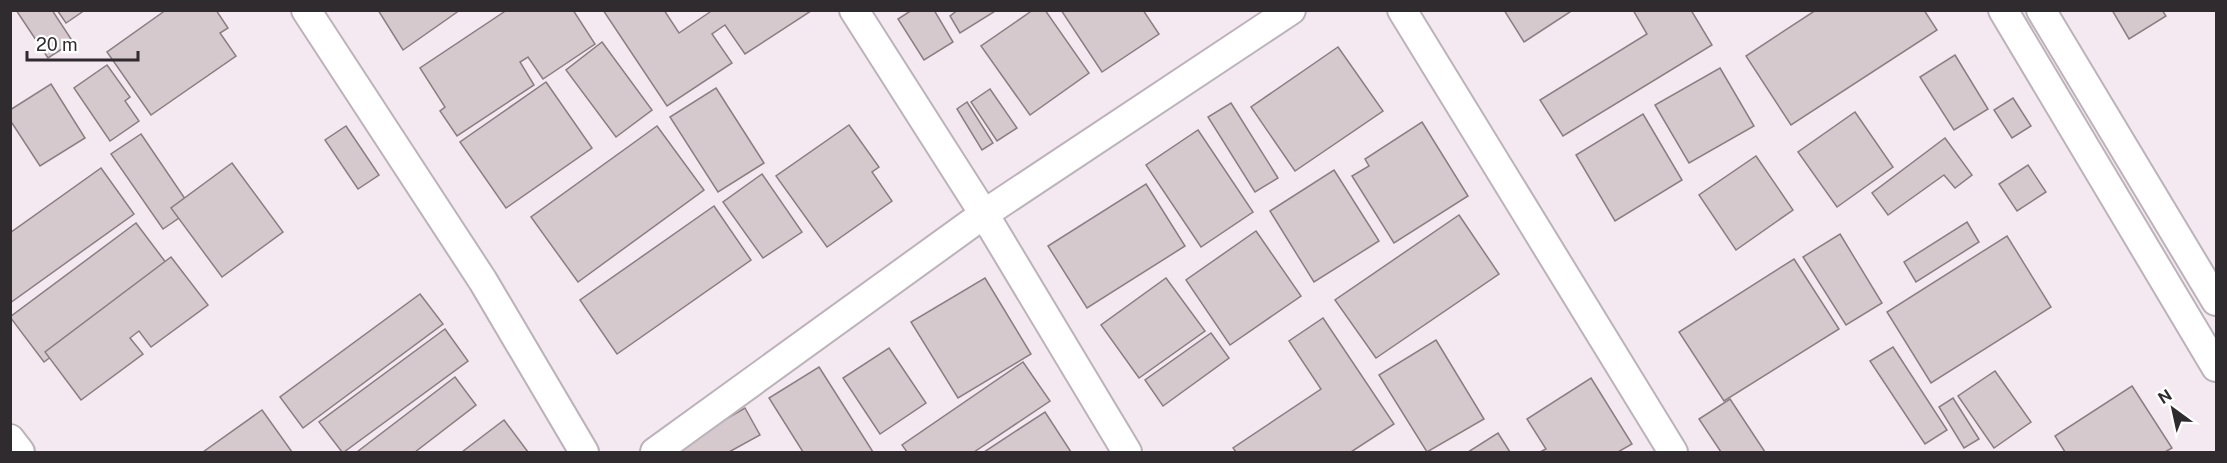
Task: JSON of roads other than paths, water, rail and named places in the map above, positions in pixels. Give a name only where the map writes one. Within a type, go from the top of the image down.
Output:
[{"type":"street","points":[[306,10],[483,282],[584,453]]},
{"type":"street","points":[[854,10],[984,214],[1127,453]]},
{"type":"street","points":[[656,453],[984,214],[1291,10]]},
{"type":"street","points":[[1402,10],[1673,453]]},
{"type":"street","points":[[2003,10],[2217,367]]},
{"type":"street","points":[[2041,10],[2217,301]]},
{"type":"street","points":[[10,439],[20,453]]}]
